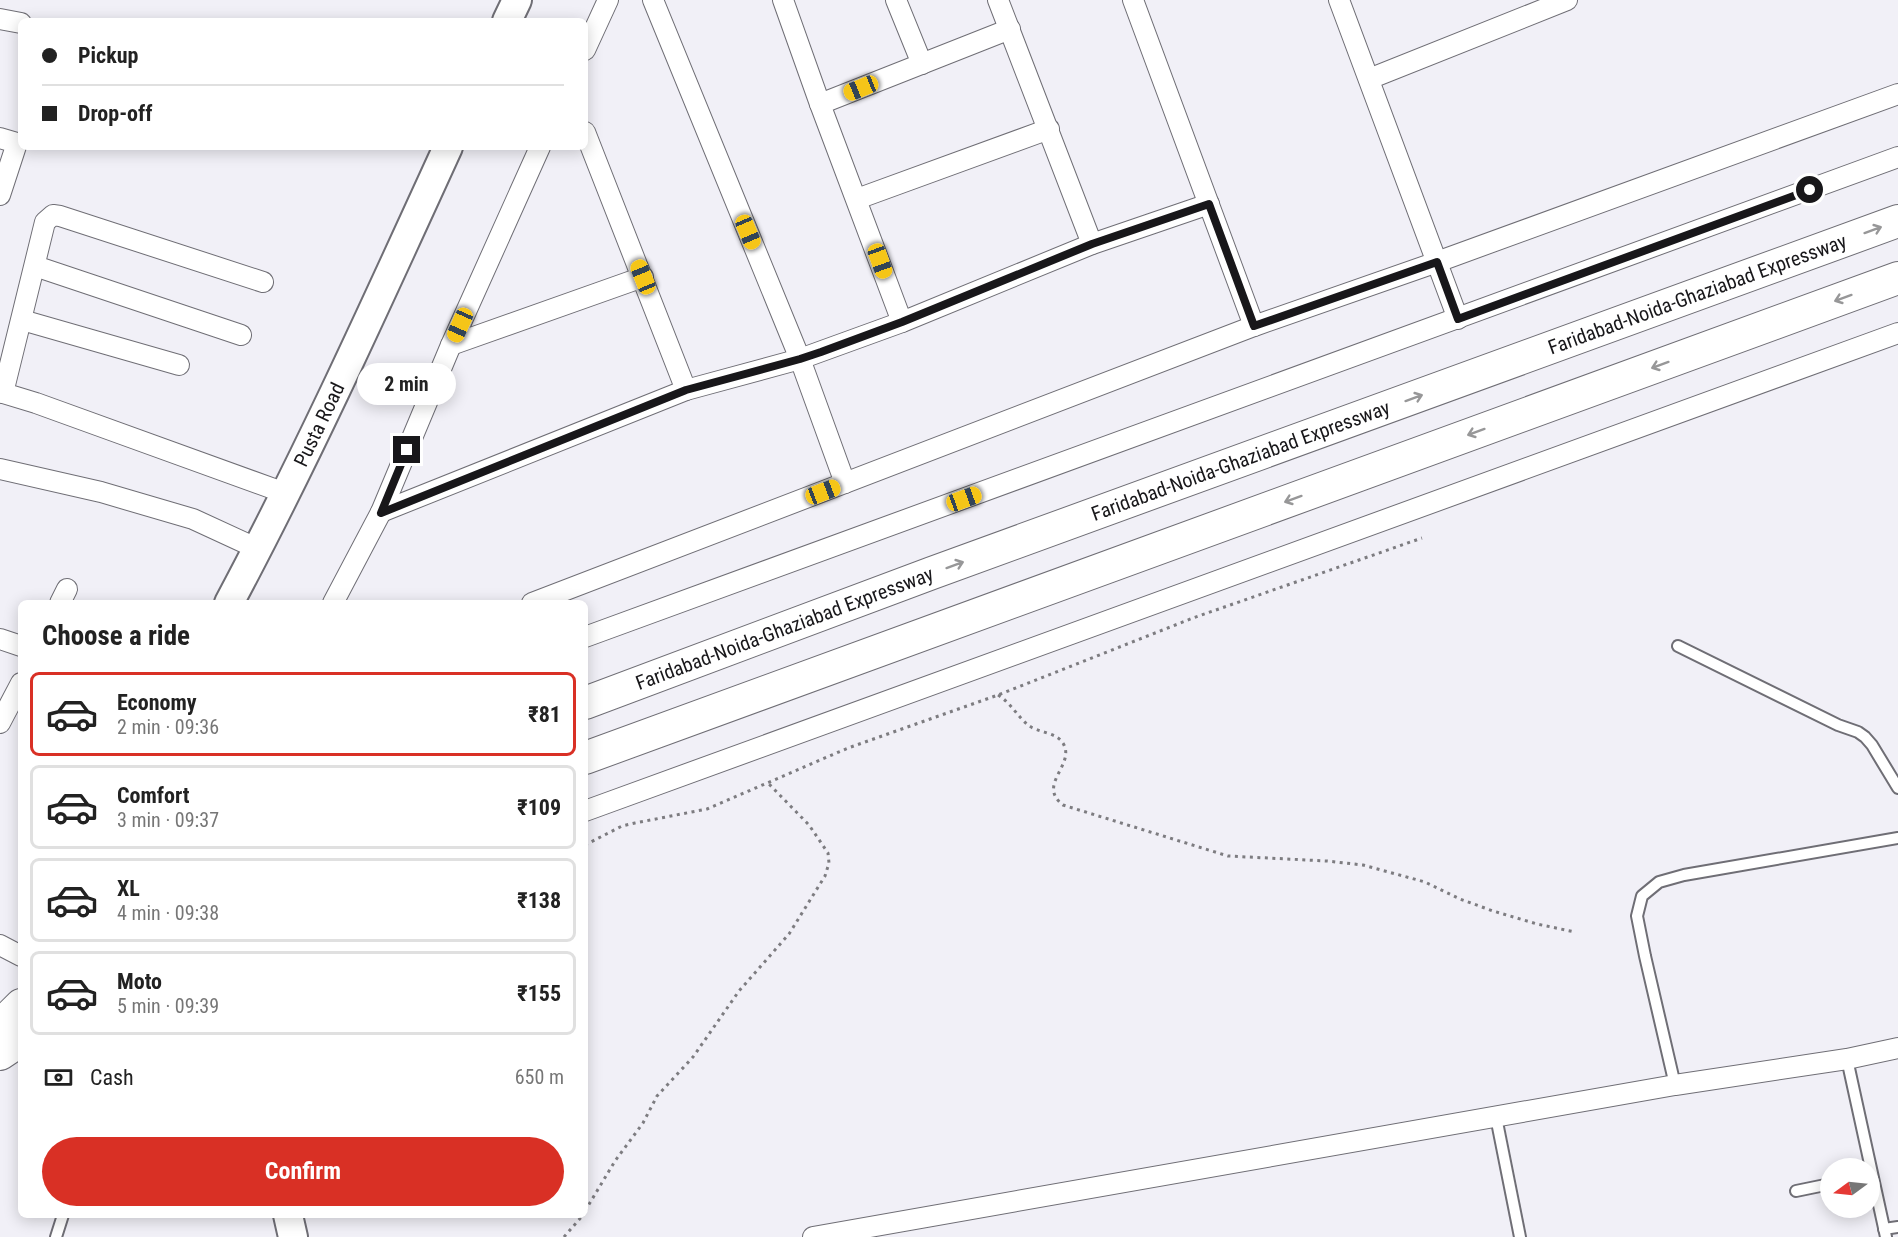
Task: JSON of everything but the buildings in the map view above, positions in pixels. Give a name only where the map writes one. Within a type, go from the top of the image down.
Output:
[{"type":"main road","name":"Faridabad-Noida-Ghaziabad Expressway","points":[[588,702],[932,573],[1898,221]]},
{"type":"main road","points":[[588,757],[1898,278]]},
{"type":"main road","points":[[0,1026],[18,1008]]},
{"type":"main road","points":[[0,1054],[18,1042]]},
{"type":"street","points":[[508,18],[517,0]]},
{"type":"street","points":[[588,43],[608,0]]},
{"type":"street","points":[[653,0],[800,359],[845,483]]},
{"type":"street","points":[[783,0],[902,322]]},
{"type":"street","points":[[896,0],[922,64]]},
{"type":"street","points":[[998,0],[1092,244]]},
{"type":"street","points":[[1133,0],[1254,326]]},
{"type":"street","points":[[1339,0],[1458,319]]},
{"type":"street","points":[[1369,79],[1534,6],[1567,0]]},
{"type":"street","points":[[0,19],[18,22]]},
{"type":"street","points":[[820,104],[1010,29]]},
{"type":"street","points":[[540,600],[1254,326],[1437,262],[1898,94]]},
{"type":"street","points":[[857,199],[1049,129]]},
{"type":"street","points":[[0,138],[17,143],[0,195]]},
{"type":"street","points":[[588,140],[686,390]]},
{"type":"street","name":"Pusta Road","points":[[231,600],[258,549],[387,281],[447,150]]},
{"type":"street","points":[[335,600],[381,513],[451,345],[539,150]]},
{"type":"street","points":[[588,636],[1898,158]]},
{"type":"street","points":[[381,513],[686,390],[800,359],[902,322],[1092,244],[1209,204]]},
{"type":"street","points":[[263,282],[53,215],[45,222],[2,392],[285,493]]},
{"type":"street","points":[[35,266],[241,335]]},
{"type":"street","points":[[451,345],[643,277]]},
{"type":"street","points":[[22,320],[179,365]]},
{"type":"street","points":[[588,810],[1898,333]]},
{"type":"street","points":[[0,469],[101,492],[193,519],[258,549]]},
{"type":"street","points":[[0,639],[18,645]]},
{"type":"street","points":[[0,723],[18,688]]},
{"type":"street","points":[[0,945],[18,954]]},
{"type":"street","points":[[813,1237],[1675,1085],[1847,1059],[1898,1048]]},
{"type":"street","points":[[289,1218],[293,1237]]},
{"type":"lane","points":[[1678,646],[1858,732],[1872,745],[1898,788]]},
{"type":"lane","points":[[1675,1085],[1637,916],[1642,896],[1659,882],[1684,875],[1898,838]]},
{"type":"lane","points":[[1847,1059],[1867,1158]]},
{"type":"lane","points":[[1496,1117],[1520,1237]]},
{"type":"lane","points":[[1796,1191],[1820,1186]]},
{"type":"lane","points":[[1880,1213],[1885,1233],[1898,1227]]},
{"type":"lane","points":[[56,1237],[62,1218]]},
{"type":"path","points":[[588,843],[622,826],[707,809],[848,748],[998,695],[1192,618],[1422,538]]},
{"type":"path","points":[[998,695],[1009,702],[1028,725],[1056,737],[1064,745],[1065,755],[1053,786],[1055,797],[1063,805],[1228,855],[1363,864],[1425,882],[1460,899],[1493,911],[1575,932]]},
{"type":"path","points":[[588,1206],[615,1161],[643,1123],[657,1096],[693,1057],[739,991],[789,934],[825,876],[829,863],[828,853],[809,825],[769,783]]},
{"type":"path","points":[[564,1237],[580,1218]]},
{"type":"route","points":[[407,450],[381,513],[686,390],[821,352],[902,322],[1092,244],[1209,204],[1254,326],[1437,262],[1458,319],[1810,190]]}]
